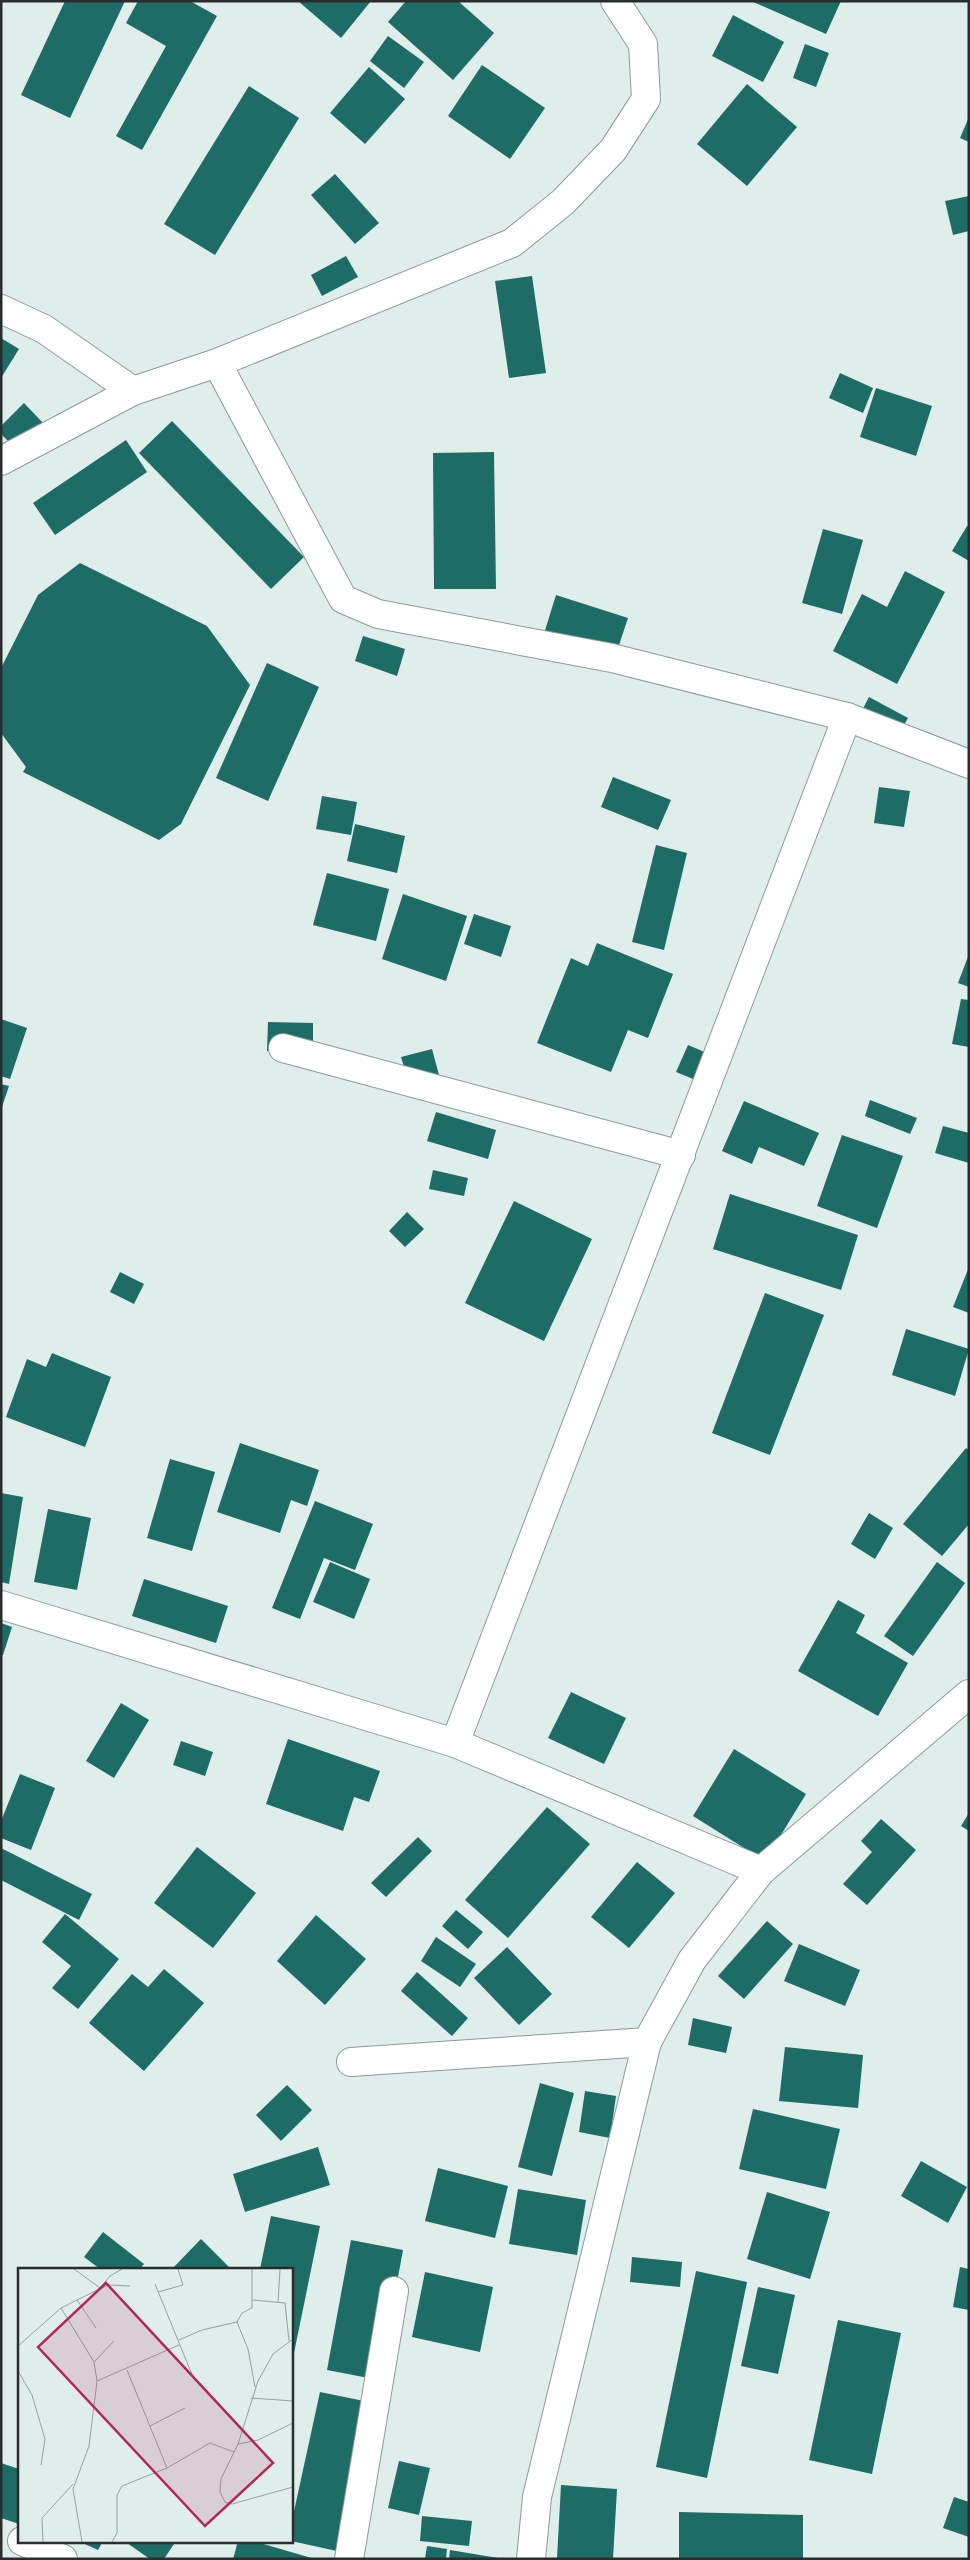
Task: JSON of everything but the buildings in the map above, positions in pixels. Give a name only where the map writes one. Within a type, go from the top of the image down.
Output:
[{"type":"street","points":[[1,461],[132,391],[217,363],[512,243],[562,202],[613,150],[646,99],[643,44],[615,1]]},
{"type":"street","points":[[1,309],[44,329],[132,391]]},
{"type":"street","points":[[217,363],[343,599],[378,614],[612,658],[847,717],[969,764]]},
{"type":"street","points":[[455,1743],[847,717]]},
{"type":"street","points":[[284,1048],[681,1155]]},
{"type":"street","points":[[1,1605],[455,1743],[761,1871]]},
{"type":"street","points":[[531,2559],[537,2497],[647,2042],[692,1960],[761,1871],[969,1694]]},
{"type":"street","points":[[351,2062],[647,2042]]},
{"type":"street","points":[[349,2559],[394,2291]]},
{"type":"street","points":[[1,2532],[18,2540]]},
{"type":"street","points":[[24,2542],[63,2559]]}]
